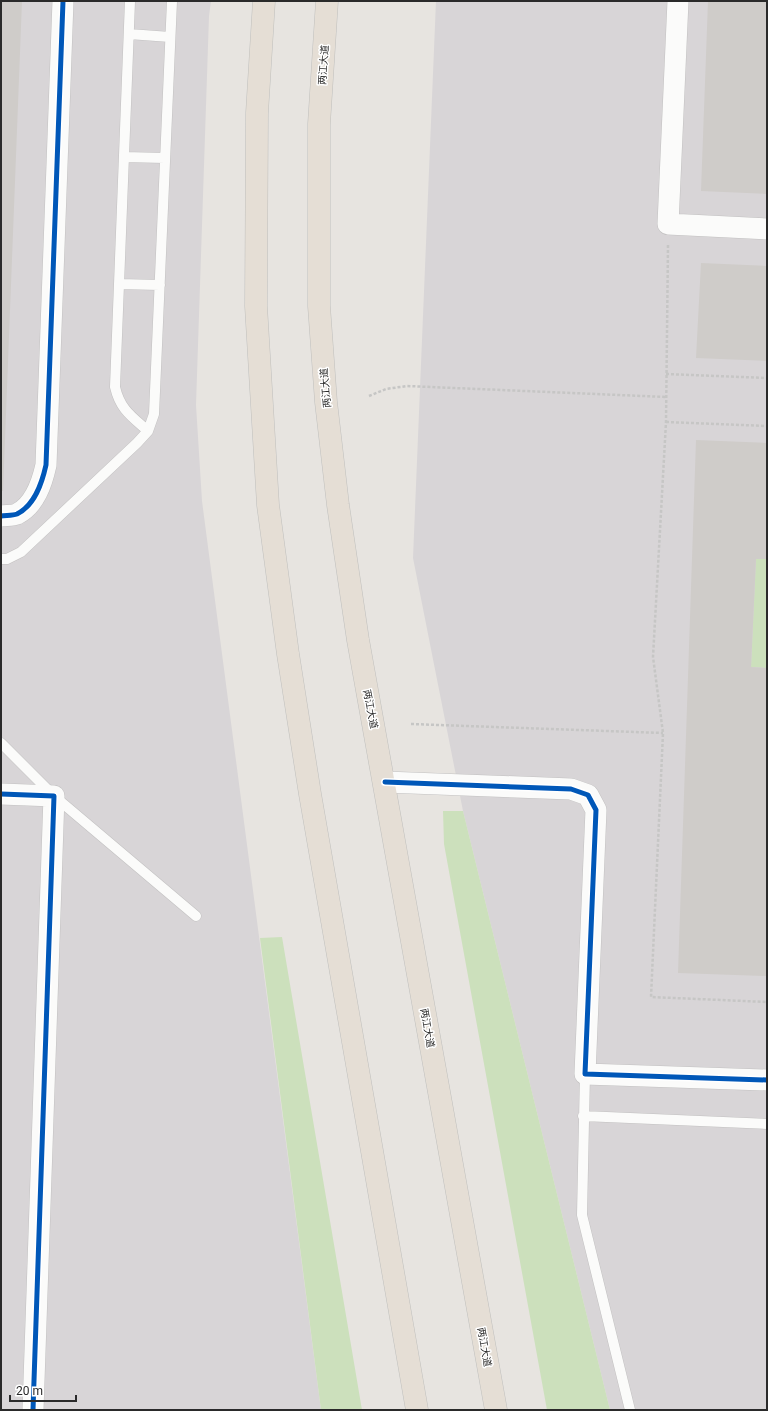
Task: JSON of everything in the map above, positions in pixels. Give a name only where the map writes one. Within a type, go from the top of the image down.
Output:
[{"type":"highway","points":[[264,1],[257,113],[256,306],[268,505],[288,654],[310,794],[417,1410]]},
{"type":"highway","name":"两江大道","points":[[328,1],[319,124],[319,306],[325,395],[338,505],[358,640],[385,782],[496,1410]]},
{"type":"street","points":[[1,516],[16,514],[33,500],[42,483],[46,465],[63,1]]},
{"type":"street","points":[[678,1],[668,224],[767,229]]},
{"type":"street","points":[[385,782],[571,789],[588,795],[596,810],[585,1074],[767,1080]]},
{"type":"street","points":[[1,794],[54,796],[33,1410]]},
{"type":"lane","points":[[130,1],[115,387],[118,400],[124,410],[148,431]]},
{"type":"lane","points":[[1,559],[7,559],[21,552],[138,444],[148,431],[154,414],[172,1]]},
{"type":"lane","points":[[129,34],[170,36]]},
{"type":"lane","points":[[124,157],[165,158]]},
{"type":"lane","points":[[119,284],[160,285]]},
{"type":"lane","points":[[1,743],[54,796],[196,916]]},
{"type":"lane","points":[[585,1074],[582,1215],[630,1410]]},
{"type":"lane","points":[[583,1116],[767,1124]]},
{"type":"path","points":[[668,224],[666,422],[653,657],[662,733],[651,997],[767,1002]]},
{"type":"path","points":[[666,374],[767,378]]},
{"type":"path","points":[[369,396],[386,389],[407,386],[666,397]]},
{"type":"path","points":[[666,422],[767,426]]},
{"type":"path","points":[[411,724],[662,733]]},
{"type":"shaded area","points":[[1,1],[211,1],[209,16],[196,405],[202,501],[321,1410],[1,1410]]},
{"type":"shaded area","points":[[436,1],[767,1],[767,1410],[610,1410],[463,811],[413,558]]},
{"type":"green space","points":[[756,559],[767,559],[767,668],[751,667]]},
{"type":"green space","points":[[443,811],[463,811],[610,1410],[547,1410],[444,844]]},
{"type":"green space","points":[[282,937],[362,1410],[321,1410],[260,938]]},
{"type":"building","points":[[1,1],[22,1],[3,491],[1,491]]},
{"type":"building","points":[[708,1],[767,1],[767,194],[701,191]]},
{"type":"building","points":[[701,263],[767,266],[767,361],[696,358]]},
{"type":"building","points":[[696,440],[767,443],[767,559],[756,559],[751,667],[767,668],[767,976],[678,973]]},
{"type":"cycle path","points":[[1,516],[17,514],[29,505],[40,486],[46,465],[63,1]]},
{"type":"cycle path","points":[[385,782],[571,789],[588,795],[596,810],[585,1074],[767,1080]]},
{"type":"cycle path","points":[[1,794],[54,796],[33,1410]]}]
